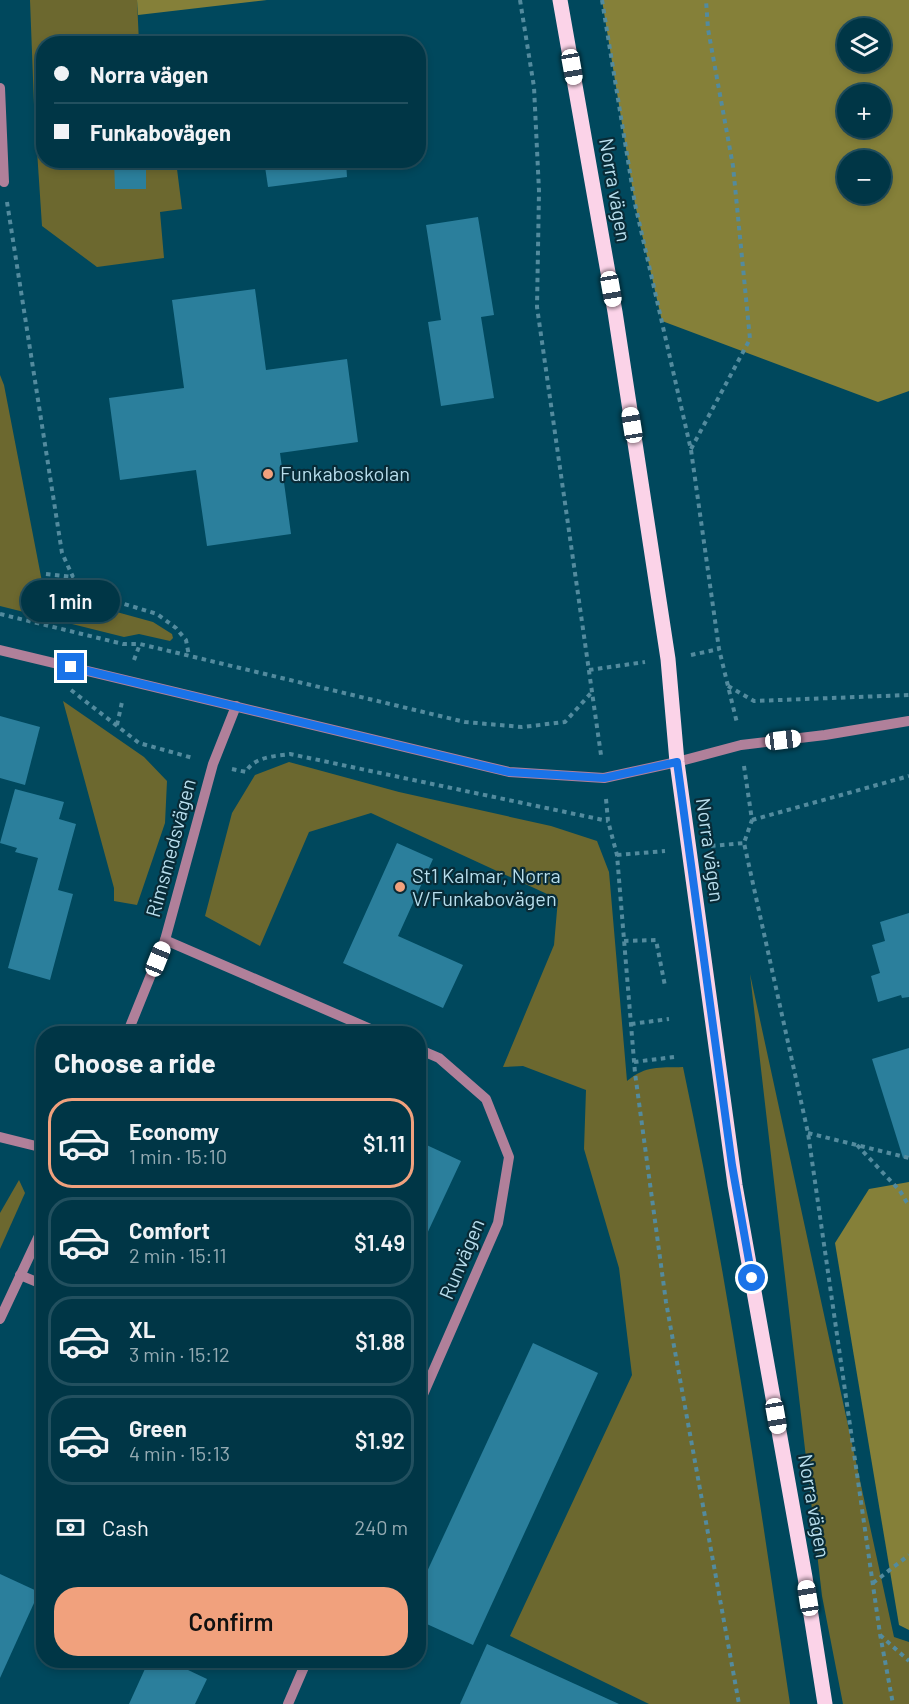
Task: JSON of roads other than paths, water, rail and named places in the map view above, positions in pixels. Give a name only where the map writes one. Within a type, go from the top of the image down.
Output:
[{"type":"main road","name":"Norra vägen","points":[[560,0],[615,312],[668,659],[677,762],[735,1185],[803,1566],[825,1704]]},
{"type":"street","points":[[0,88],[4,182]]},
{"type":"street","points":[[0,650],[509,772],[604,778],[741,745],[909,721]]},
{"type":"street","name":"Rimsmedsvägen","points":[[130,1026],[165,940],[213,764],[236,706]]},
{"type":"street","points":[[165,940],[364,1026]]},
{"type":"street","name":"Runvägen","points":[[426,1052],[439,1058],[486,1099],[509,1157],[498,1223],[426,1388]]},
{"type":"street","points":[[0,1137],[36,1146]]},
{"type":"street","points":[[0,1319],[36,1242]]},
{"type":"street","points":[[20,1275],[36,1282]]},
{"type":"street","points":[[288,1704],[304,1668]]},
{"type":"place","name":"Funkaboskolan","points":[[268,474]]},
{"type":"place","name":"St1 Kalmar, Norra V/Funkabovägen","points":[[400,887]]}]
